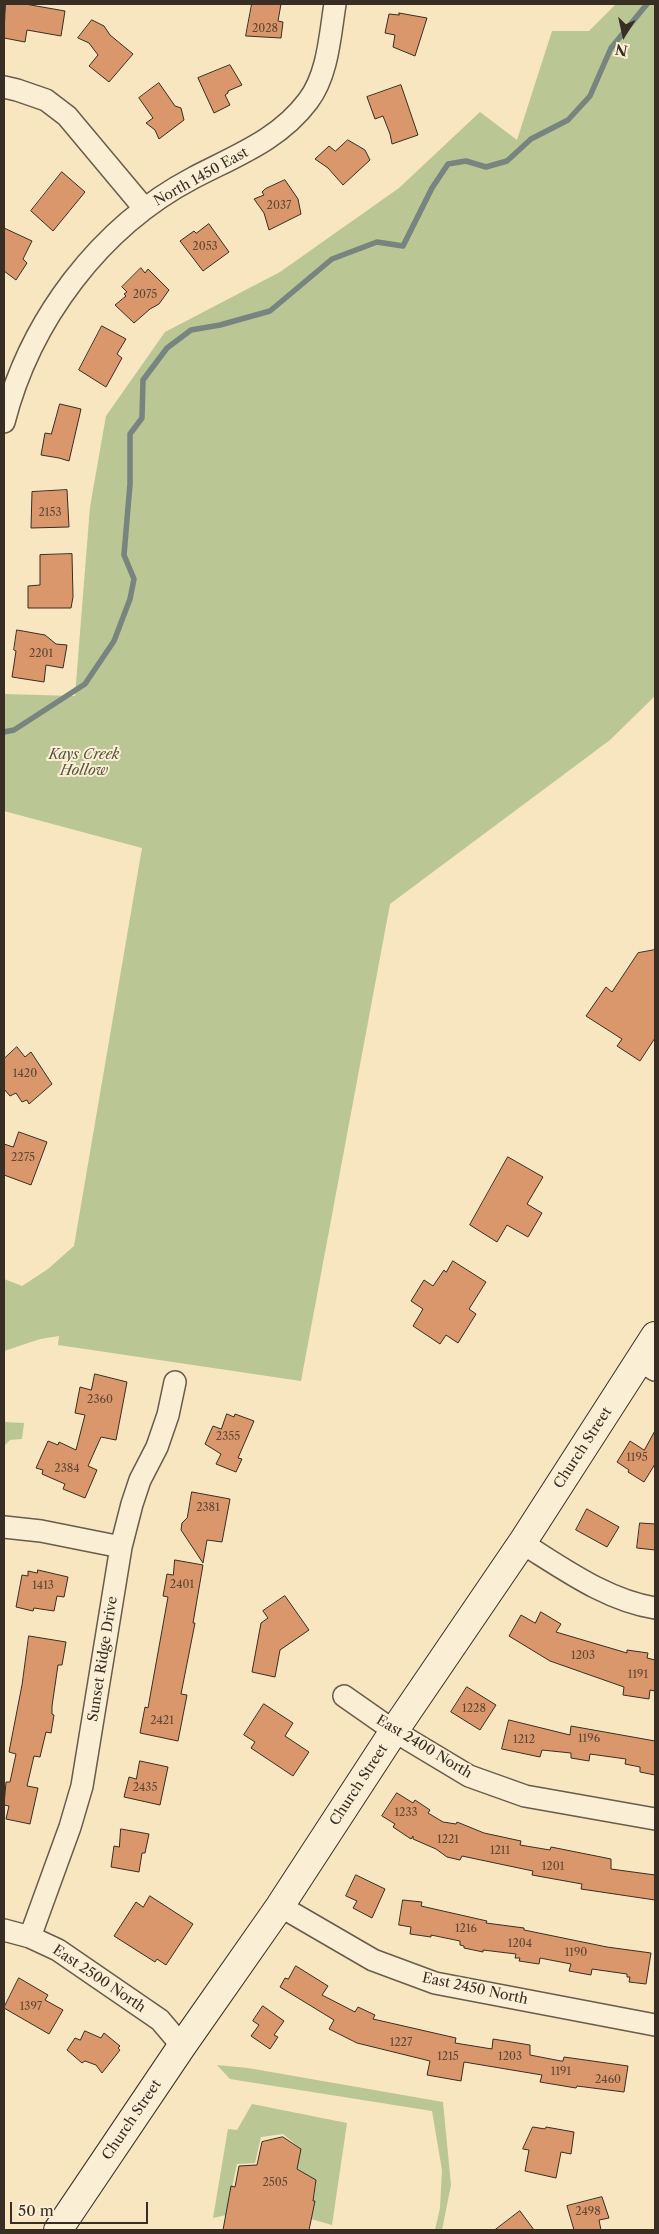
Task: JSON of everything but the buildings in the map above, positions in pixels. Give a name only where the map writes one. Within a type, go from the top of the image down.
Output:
[{"type":"street","name":"North 1450 East","points":[[4,422],[26,357],[54,308],[118,230],[144,208],[192,178],[244,154],[281,130],[309,100],[324,68],[335,4]]},
{"type":"street","points":[[4,88],[18,90],[46,100],[67,116],[144,208]]},
{"type":"street","name":"Church Street","points":[[58,2230],[182,2046],[280,1906],[394,1731],[647,1365],[655,1336]]},
{"type":"street","name":"Sunset Ridge Drive","points":[[30,1937],[70,1827],[82,1786],[121,1547],[140,1480],[157,1447],[168,1414],[175,1382]]},
{"type":"street","points":[[4,1527],[41,1531],[121,1547]]},
{"type":"street","points":[[522,1544],[592,1587],[638,1606],[655,1608]]},
{"type":"street","name":"East 2400 North","points":[[344,1696],[394,1731],[469,1776],[525,1796],[655,1819]]},
{"type":"street","name":"East 2450 North","points":[[280,1906],[373,1960],[435,1983],[655,2024]]},
{"type":"street","name":"East 2500 North","points":[[4,1930],[30,1937],[58,1950],[160,2020],[182,2046]]},
{"type":"green space","name":"Kays Creek Hollow","points":[[616,4],[655,4],[655,696],[610,740],[390,904],[301,1381],[58,1345],[59,1336],[40,1339],[4,1351],[4,1279],[22,1286],[48,1269],[74,1246],[142,848],[4,811],[4,694],[75,696],[90,507],[106,416],[165,332],[280,272],[399,188],[480,112],[517,140],[552,31],[589,31]]},
{"type":"green space","points":[[4,1422],[24,1423],[22,1439],[10,1440],[4,1446]]},
{"type":"green space","points":[[217,2065],[248,2068],[443,2102],[451,2185],[442,2230],[435,2230],[440,2208],[442,2170],[432,2111],[230,2079]]},
{"type":"green space","points":[[252,2104],[347,2123],[332,2225],[311,2219],[316,2181],[297,2169],[301,2149],[283,2134],[261,2137],[255,2163],[237,2164],[226,2215],[213,2218],[228,2129],[237,2130]]},
{"type":"waterway","points":[[4,732],[14,730],[85,684],[114,641],[130,599],[134,579],[124,555],[130,484],[130,434],[142,418],[143,380],[167,348],[191,330],[220,325],[270,311],[332,259],[377,242],[403,246],[432,188],[448,164],[466,161],[486,167],[507,161],[531,139],[568,120],[590,96],[611,48],[647,4]]}]
